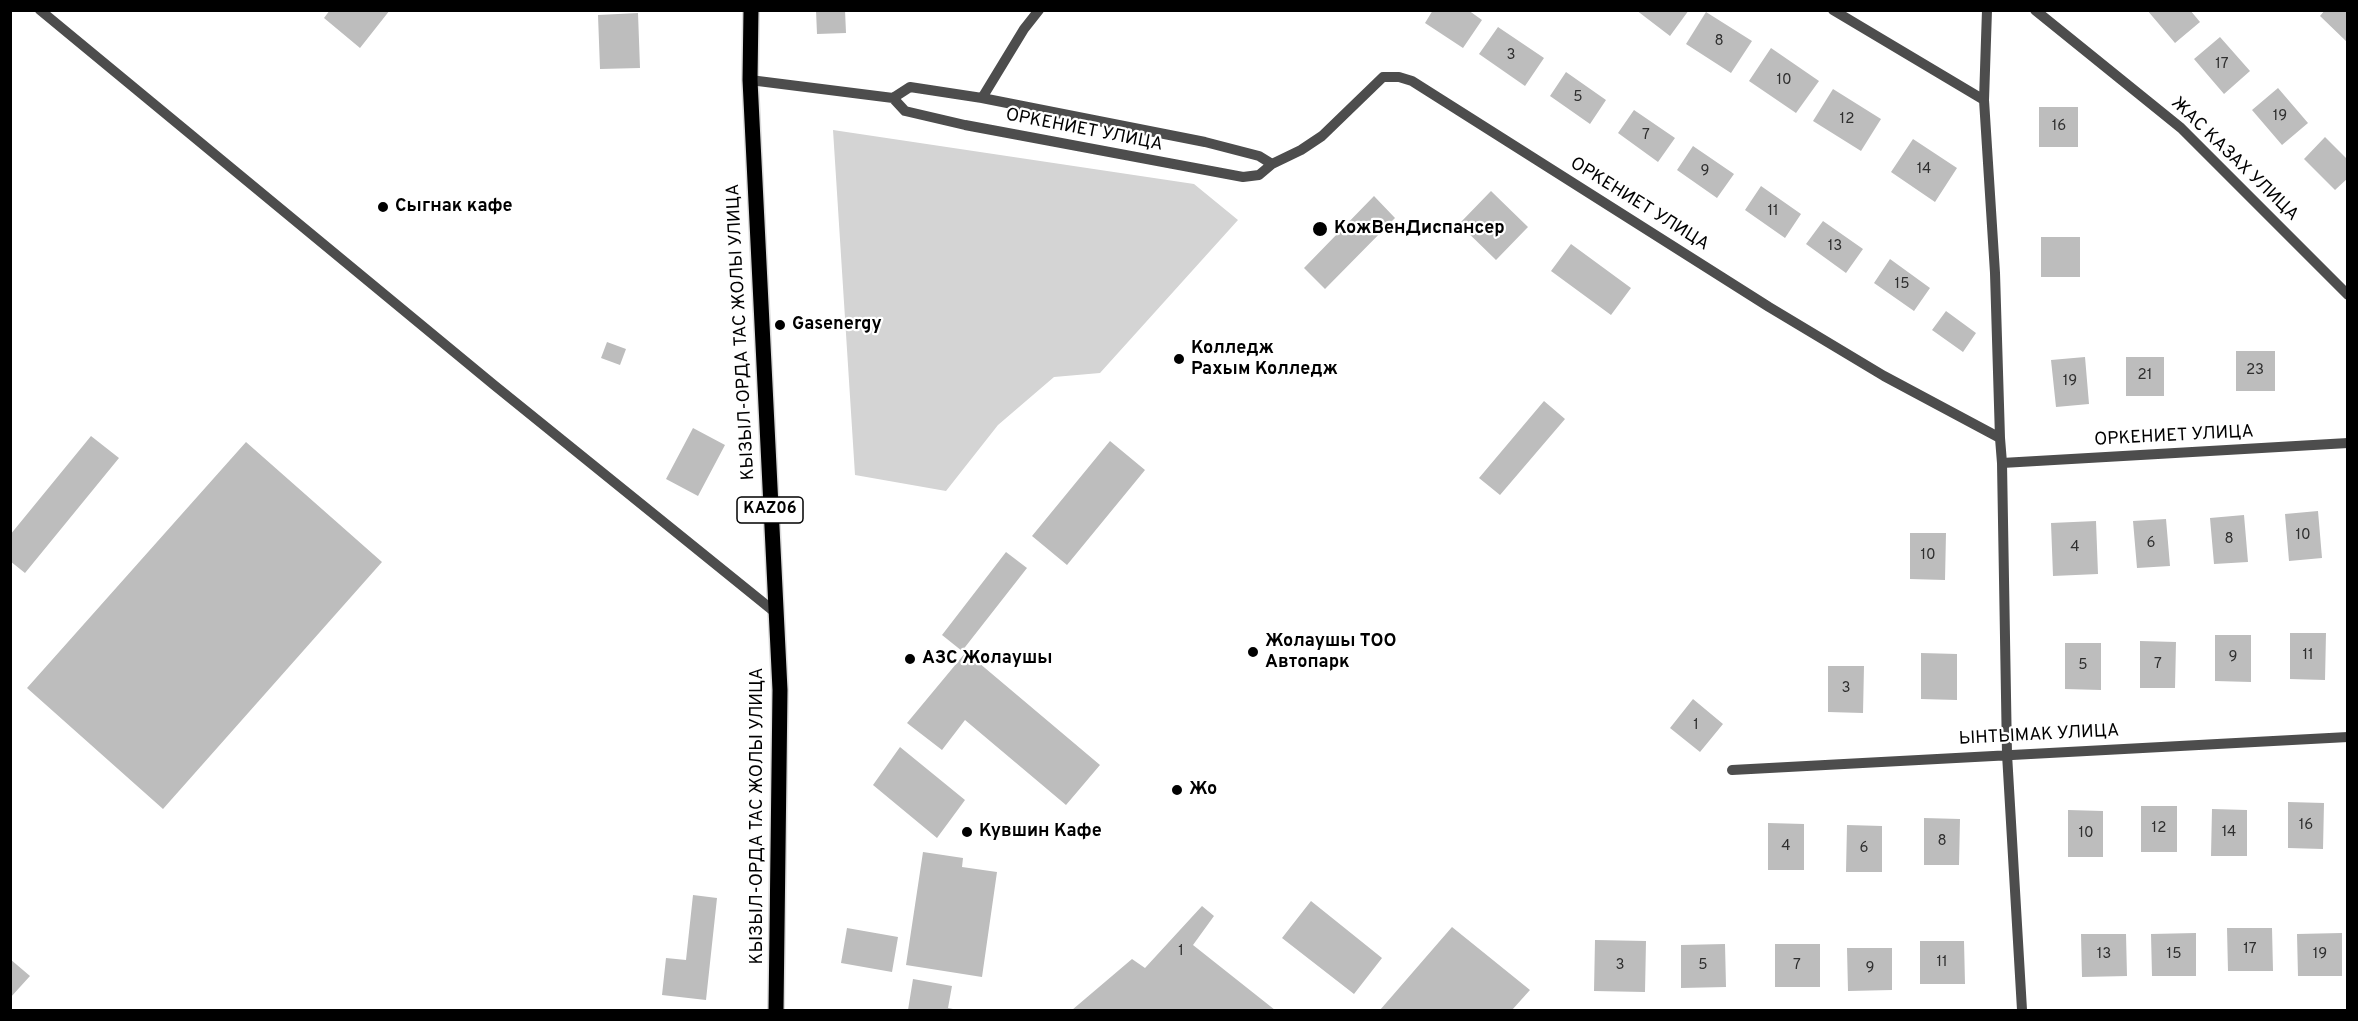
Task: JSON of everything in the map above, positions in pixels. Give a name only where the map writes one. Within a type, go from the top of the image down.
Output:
[{"type":"main road","name":"КЫЗЫЛ-ОРДА ТАС ЖОЛЫ УЛИЦА","points":[[751,10],[750,80],[780,739],[776,1011]]},
{"type":"street","points":[[40,10],[494,385],[776,613]]},
{"type":"street","points":[[982,98],[1024,29],[1039,10]]},
{"type":"street","points":[[1833,10],[1984,100]]},
{"type":"street","points":[[1987,10],[1984,100],[1995,273],[2002,463],[2007,754],[2022,1011]]},
{"type":"street","name":"ЖАС КАЗАХ УЛИЦА","points":[[2035,10],[2181,128],[2348,295]]},
{"type":"street","name":"ОРКЕНИЕТ УЛИЦА","points":[[893,98],[905,111],[965,125],[1231,176],[1259,175],[1272,164],[1301,150],[1322,136],[1383,77],[1399,77],[1412,81],[1778,313],[1884,376],[2000,438]]},
{"type":"street","name":"ОРКЕНИЕТ УЛИЦА","points":[[750,80],[893,98],[910,87],[982,98],[1205,142],[1258,156],[1272,164]]},
{"type":"street","name":"ОРКЕНИЕТ УЛИЦА","points":[[2002,463],[2348,443]]},
{"type":"street","name":"ЫНТЫМАК УЛИЦА","points":[[1732,770],[2348,737]]},
{"type":"shaded area","points":[[833,130],[1194,184],[1238,220],[1100,373],[1054,377],[998,425],[946,491],[855,475]]},
{"type":"building","points":[[330,10],[390,10],[360,48],[324,18]]},
{"type":"building","points":[[816,10],[845,10],[846,33],[817,34]]},
{"type":"building","points":[[1433,10],[1468,10],[1482,20],[1463,48],[1425,23]]},
{"type":"building","points":[[1636,10],[1689,10],[1670,36]]},
{"type":"building","points":[[2147,10],[2190,10],[2200,22],[2175,43]]},
{"type":"building","points":[[2325,10],[2348,10],[2348,43],[2320,16]]},
{"type":"building","points":[[1706,12],[1752,41],[1731,73],[1686,44]]},
{"type":"building","points":[[638,13],[640,68],[600,69],[598,15]]},
{"type":"building","points":[[1498,27],[1544,58],[1525,86],[1479,54]]},
{"type":"building","points":[[2220,37],[2250,71],[2224,94],[2194,59]]},
{"type":"building","points":[[1771,48],[1819,81],[1796,113],[1749,81]]},
{"type":"building","points":[[1566,72],[1606,100],[1590,124],[1550,96]]},
{"type":"building","points":[[2278,88],[2308,123],[2282,145],[2252,110]]},
{"type":"building","points":[[1833,89],[1881,119],[1861,151],[1813,121]]},
{"type":"building","points":[[2039,107],[2078,107],[2078,147],[2039,147]]},
{"type":"building","points":[[1634,110],[1675,138],[1658,162],[1618,133]]},
{"type":"building","points":[[2325,137],[2348,160],[2348,178],[2335,190],[2304,159]]},
{"type":"building","points":[[1913,139],[1957,168],[1935,202],[1891,172]]},
{"type":"building","points":[[1693,146],[1734,174],[1717,198],[1677,170]]},
{"type":"building","points":[[1761,186],[1801,214],[1785,238],[1745,210]]},
{"type":"building","points":[[1491,191],[1528,227],[1496,260],[1459,224]]},
{"type":"building","points":[[1374,196],[1395,218],[1325,289],[1304,268]]},
{"type":"building","points":[[1823,221],[1863,249],[1846,273],[1806,244]]},
{"type":"building","points":[[2041,237],[2080,237],[2080,277],[2041,277]]},
{"type":"building","points":[[1571,244],[1631,288],[1611,315],[1551,271]]},
{"type":"building","points":[[1890,259],[1930,288],[1914,311],[1874,283]]},
{"type":"building","points":[[1946,311],[1976,333],[1963,352],[1932,330]]},
{"type":"building","points":[[607,342],[626,349],[620,365],[601,358]]},
{"type":"building","points":[[2236,351],[2275,351],[2275,391],[2236,391]]},
{"type":"building","points":[[2085,357],[2089,404],[2056,407],[2051,360]]},
{"type":"building","points":[[2126,357],[2164,357],[2164,396],[2126,396]]},
{"type":"building","points":[[1544,401],[1565,419],[1500,495],[1479,478]]},
{"type":"building","points":[[693,428],[725,445],[698,496],[666,479]]},
{"type":"building","points":[[91,436],[119,458],[25,573],[10,561],[10,535]]},
{"type":"building","points":[[1110,441],[1145,470],[1067,565],[1032,536]]},
{"type":"building","points":[[246,442],[382,562],[163,809],[27,688]]},
{"type":"building","points":[[2318,511],[2322,558],[2289,561],[2285,514]]},
{"type":"building","points":[[2244,515],[2248,562],[2214,564],[2210,518]]},
{"type":"building","points":[[2166,519],[2170,566],[2137,568],[2133,521]]},
{"type":"building","points":[[2096,521],[2098,574],[2053,576],[2051,523]]},
{"type":"building","points":[[1910,533],[1946,533],[1945,580],[1910,579]]},
{"type":"building","points":[[1006,552],[1027,568],[962,651],[942,635]]},
{"type":"building","points":[[2290,633],[2326,633],[2325,680],[2290,679]]},
{"type":"building","points":[[2215,635],[2251,635],[2251,682],[2215,681]]},
{"type":"building","points":[[2140,641],[2176,642],[2175,688],[2140,688]]},
{"type":"building","points":[[2065,643],[2101,643],[2101,690],[2065,689]]},
{"type":"building","points":[[966,652],[1100,765],[1066,805],[965,720],[942,750],[907,723]]},
{"type":"building","points":[[1921,653],[1957,654],[1957,700],[1921,699]]},
{"type":"building","points":[[1828,666],[1864,666],[1863,713],[1828,712]]},
{"type":"building","points":[[1693,699],[1723,724],[1700,752],[1670,728]]},
{"type":"building","points":[[900,747],[965,800],[937,838],[873,785]]},
{"type":"building","points":[[2288,802],[2324,803],[2323,849],[2288,848]]},
{"type":"building","points":[[2141,806],[2177,806],[2177,852],[2141,852]]},
{"type":"building","points":[[2212,809],[2247,810],[2247,856],[2211,856]]},
{"type":"building","points":[[2068,810],[2103,811],[2103,857],[2068,857]]},
{"type":"building","points":[[1924,818],[1960,819],[1959,865],[1924,865]]},
{"type":"building","points":[[1768,823],[1804,824],[1804,870],[1768,870]]},
{"type":"building","points":[[1847,825],[1882,826],[1882,872],[1846,872]]},
{"type":"building","points":[[923,852],[963,858],[962,867],[997,872],[982,977],[906,965]]},
{"type":"building","points":[[693,895],[717,898],[706,1000],[662,995],[666,958],[686,960]]},
{"type":"building","points":[[1311,901],[1382,958],[1354,994],[1282,938]]},
{"type":"building","points":[[1202,906],[1214,916],[1193,945],[1275,1010],[1072,1010],[1132,959],[1145,968]]},
{"type":"building","points":[[1452,927],[1530,990],[1512,1010],[1380,1010]]},
{"type":"building","points":[[847,928],[898,937],[892,972],[841,963]]},
{"type":"building","points":[[2227,928],[2272,928],[2273,971],[2228,971]]},
{"type":"building","points":[[2196,933],[2196,976],[2152,976],[2151,934]]},
{"type":"building","points":[[2342,933],[2342,976],[2298,976],[2297,934]]},
{"type":"building","points":[[2081,934],[2126,934],[2127,976],[2082,977]]},
{"type":"building","points":[[1595,940],[1646,941],[1645,992],[1594,991]]},
{"type":"building","points":[[1920,941],[1964,941],[1965,984],[1920,984]]},
{"type":"building","points":[[1725,944],[1726,987],[1681,988],[1681,945]]},
{"type":"building","points":[[1775,944],[1820,944],[1820,987],[1775,987]]},
{"type":"building","points":[[1847,948],[1892,948],[1892,990],[1848,991]]},
{"type":"building","points":[[10,959],[30,976],[10,998]]},
{"type":"building","points":[[913,979],[952,986],[948,1008],[958,1010],[908,1010]]},
{"type":"place","name":"Сыгнак кафе","points":[[383,207]]},
{"type":"place","name":"КожВенДиспансер","points":[[1320,229]]},
{"type":"place","name":"Gasenergy","points":[[780,325]]},
{"type":"place","name":"Колледж Рахым Колледж","points":[[1179,359]]},
{"type":"place","name":"Жолаушы ТОО Автопарк","points":[[1253,652]]},
{"type":"place","name":"АЗС Жолаушы","points":[[910,659]]},
{"type":"place","name":"Жо","points":[[1177,790]]},
{"type":"place","name":"Кувшин Кафе","points":[[967,832]]}]
